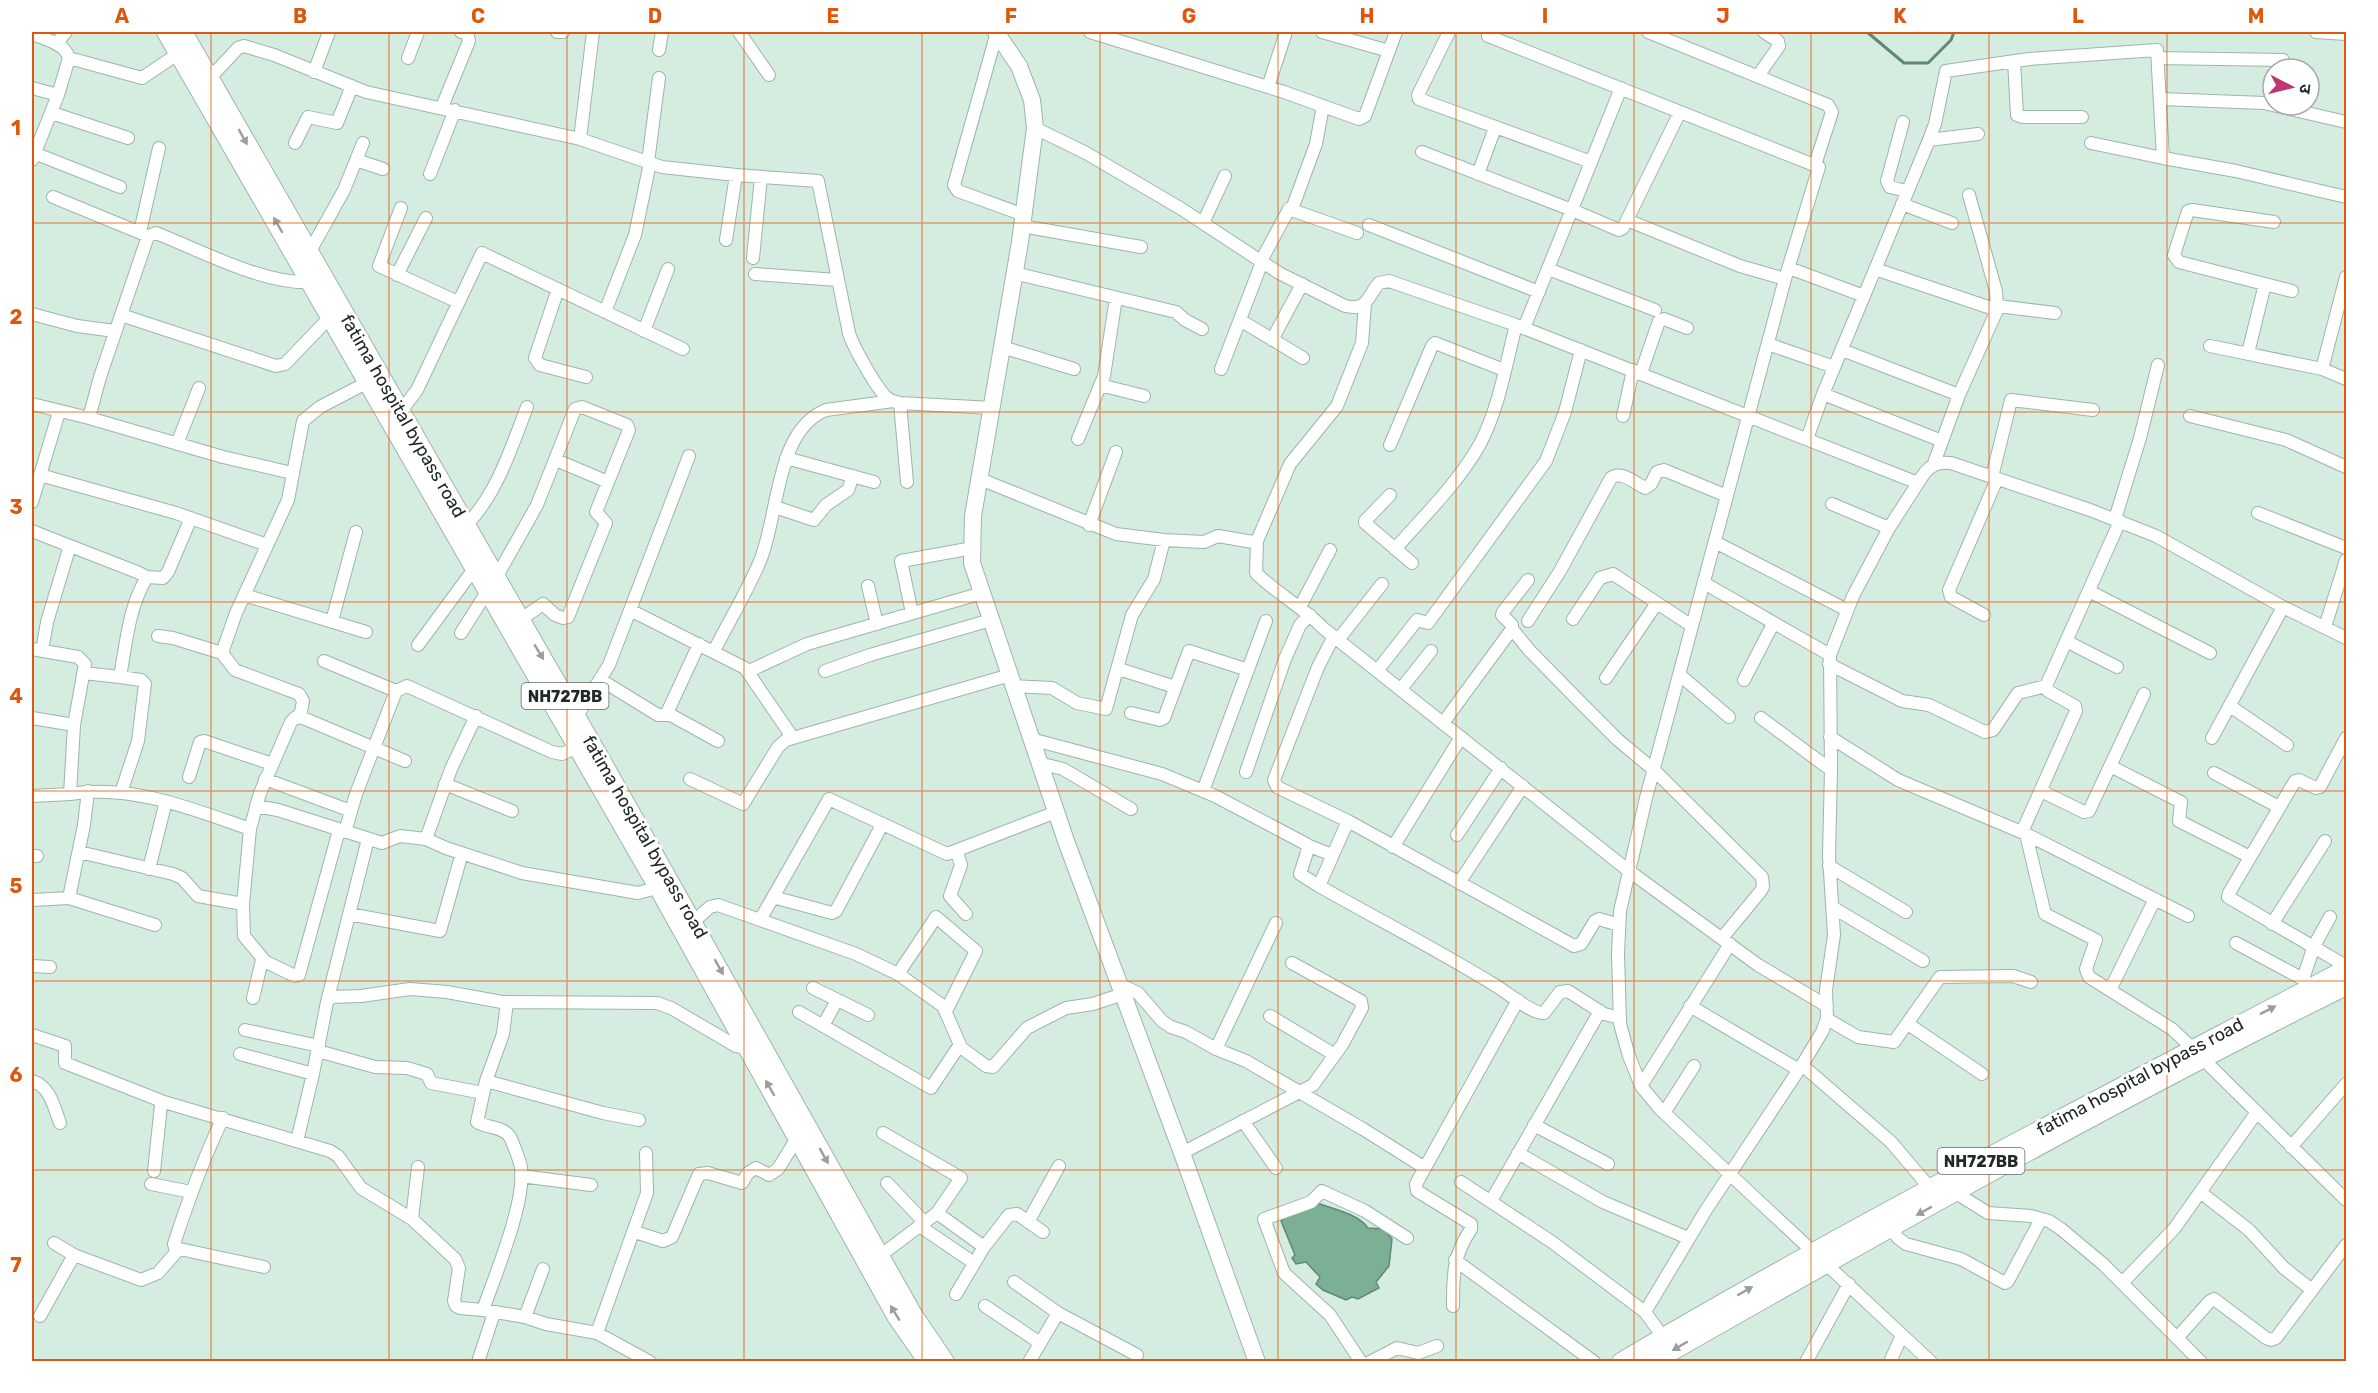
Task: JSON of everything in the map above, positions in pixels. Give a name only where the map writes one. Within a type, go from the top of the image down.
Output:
[{"type":"highway","name":"fatima hospital bypass road","points":[[166,32],[221,112],[309,253],[474,569],[492,585],[520,620],[577,716],[599,771],[665,886],[748,1049],[802,1131],[945,1362]]},
{"type":"highway","name":"fatima hospital bypass road","points":[[183,32],[210,78],[221,112],[310,282],[330,317],[374,379],[401,411],[466,525],[492,585],[577,747],[599,771]]},
{"type":"highway","name":"fatima hospital bypass road","points":[[665,886],[693,922],[896,1316],[928,1362]]},
{"type":"highway","name":"fatima hospital bypass road","points":[[1819,1258],[1892,1228],[2197,1054],[2307,983],[2346,968]]},
{"type":"highway","name":"fatima hospital bypass road","points":[[1653,1362],[1712,1319],[1819,1258],[1930,1188],[2197,1054],[2346,986]]},
{"type":"highway","name":"fatima hospital bypass road","points":[[1621,1362],[1663,1337],[1712,1319]]},
{"type":"main road","points":[[1000,33],[1019,66],[1032,100],[1035,128],[1023,220],[973,516],[972,563],[1056,812],[1257,1362]]},
{"type":"street","points":[[56,44],[66,32]]},
{"type":"street","points":[[314,72],[329,32]]},
{"type":"street","points":[[408,58],[418,32]]},
{"type":"street","points":[[442,107],[469,41],[467,33],[461,32]]},
{"type":"street","points":[[557,32],[563,32]]},
{"type":"street","points":[[580,139],[593,32]]},
{"type":"street","points":[[659,50],[662,32]]},
{"type":"street","points":[[739,32],[769,75]]},
{"type":"street","points":[[1090,32],[1268,87],[1362,119],[1396,32]]},
{"type":"street","points":[[1268,87],[1286,32]]},
{"type":"street","points":[[1322,32],[1389,51]]},
{"type":"street","points":[[1449,32],[1418,95],[1419,99],[1591,162]]},
{"type":"street","points":[[1648,32],[1831,108],[1832,112],[1815,165]]},
{"type":"street","points":[[1758,76],[1779,46],[1778,41],[1764,32]]},
{"type":"street","points":[[2316,32],[2346,34]]},
{"type":"street","points":[[1000,33],[954,185],[958,191],[1023,220],[1141,247]]},
{"type":"street","points":[[32,34],[56,44],[68,53],[69,58],[52,113],[33,157],[120,187]]},
{"type":"street","points":[[1488,36],[1819,167],[1787,274],[1727,496],[1629,871],[1619,925],[1620,1018],[1629,1056],[1641,1086],[1664,1113],[1931,1362]]},
{"type":"street","points":[[210,78],[241,46],[274,55],[374,94],[442,107],[580,139],[668,168],[818,181],[851,340],[884,395],[896,402]]},
{"type":"street","points":[[1807,439],[1834,367],[1929,140],[1935,124],[1946,71],[2103,52],[2157,50],[2163,158]]},
{"type":"street","points":[[69,58],[142,78],[179,53]]},
{"type":"street","points":[[2158,58],[2261,60]]},
{"type":"street","points":[[2014,61],[2017,115],[2022,117],[2082,117]]},
{"type":"street","points":[[604,312],[635,235],[649,163],[659,78]]},
{"type":"street","points":[[295,143],[308,117],[338,123],[352,86]]},
{"type":"street","points":[[32,88],[58,95]]},
{"type":"street","points":[[1395,549],[1472,458],[1494,411],[1504,370],[1520,326],[1539,292],[1621,88]]},
{"type":"street","points":[[2161,99],[2264,104],[2346,122]]},
{"type":"street","points":[[1221,369],[1262,261],[1286,211],[1292,208],[1316,144],[1323,106]]},
{"type":"street","points":[[430,174],[455,110]]},
{"type":"street","points":[[1422,152],[1619,230],[1623,228],[1680,112]]},
{"type":"street","points":[[52,113],[128,138]]},
{"type":"street","points":[[1903,122],[1887,181],[1890,186],[1907,191]]},
{"type":"street","points":[[1035,128],[1086,153],[1302,284],[1345,306],[1355,308],[1365,304]]},
{"type":"street","points":[[1478,174],[1495,128]]},
{"type":"street","points":[[1929,140],[1978,134]]},
{"type":"street","points":[[309,253],[344,190],[363,143]]},
{"type":"street","points":[[2091,143],[2236,171],[2346,197]]},
{"type":"street","points":[[89,418],[144,234],[159,148]]},
{"type":"street","points":[[356,160],[383,169]]},
{"type":"street","points":[[726,240],[736,175]]},
{"type":"street","points":[[1203,223],[1225,176]]},
{"type":"street","points":[[753,258],[761,177]]},
{"type":"street","points":[[1933,465],[1959,395],[1998,308],[1996,291],[1969,195]]},
{"type":"street","points":[[53,197],[144,234],[156,233],[267,276],[297,283],[310,282]]},
{"type":"street","points":[[1902,204],[1952,223]]},
{"type":"street","points":[[401,208],[379,263],[381,268],[458,302]]},
{"type":"street","points":[[1292,208],[1357,234]]},
{"type":"street","points":[[2274,222],[2188,211],[2184,215],[2174,255],[2179,262],[2292,291]]},
{"type":"street","points":[[397,275],[426,218]]},
{"type":"street","points":[[1627,220],[1740,266],[1787,274],[1864,296]]},
{"type":"street","points":[[1369,225],[1539,292]]},
{"type":"street","points":[[401,411],[417,390],[482,253],[683,349]]},
{"type":"street","points":[[644,331],[668,269]]},
{"type":"street","points":[[1548,269],[1655,310]]},
{"type":"street","points":[[1875,269],[1998,308],[2055,313]]},
{"type":"street","points":[[1014,273],[1176,312],[1202,329]]},
{"type":"street","points":[[755,274],[837,280]]},
{"type":"street","points":[[2322,369],[2346,280]]},
{"type":"street","points":[[1918,483],[1520,326],[1389,281],[1379,283],[1365,304],[1362,343],[1337,406],[1290,464],[1257,541],[1257,573],[1275,592],[1305,611],[1629,871],[1858,1037],[1890,1043],[1897,1040],[1940,976],[2013,976],[2031,982]]},
{"type":"street","points":[[1272,340],[1302,284]]},
{"type":"street","points":[[2248,353],[2265,284]]},
{"type":"street","points":[[558,289],[535,358],[540,365],[586,378]]},
{"type":"street","points":[[1078,439],[1106,366],[1116,298]]},
{"type":"street","points":[[32,314],[77,326],[115,331]]},
{"type":"street","points":[[121,315],[281,366],[330,317]]},
{"type":"street","points":[[1623,416],[1637,371],[1659,321],[1664,319],[1688,328]]},
{"type":"street","points":[[1240,320],[1303,358]]},
{"type":"street","points":[[1390,445],[1435,343],[1504,370]]},
{"type":"street","points":[[1768,345],[1834,367]]},
{"type":"street","points":[[2210,346],[2322,369],[2346,379]]},
{"type":"street","points":[[1002,347],[1074,369]]},
{"type":"street","points":[[1377,671],[1418,620],[1428,623],[1546,461],[1565,412],[1581,350]]},
{"type":"street","points":[[1842,350],[1959,395]]},
{"type":"street","points":[[2158,365],[2117,520],[2089,591],[2046,686],[2048,691],[2077,708],[2024,833],[2044,914],[2096,940],[2086,974],[2172,1029],[2346,1200]]},
{"type":"street","points":[[222,653],[244,595],[288,500],[303,421],[320,406],[374,379]]},
{"type":"street","points":[[1100,385],[1144,396]]},
{"type":"street","points":[[177,444],[199,388]]},
{"type":"street","points":[[1823,394],[1942,441]]},
{"type":"street","points":[[1984,615],[1951,597],[1949,590],[1994,478],[2008,402],[2011,400],[2093,410]]},
{"type":"street","points":[[896,402],[907,482]]},
{"type":"street","points":[[714,651],[760,562],[786,458],[806,423],[819,412],[835,408],[896,402],[992,408]]},
{"type":"street","points":[[32,404],[292,473]]},
{"type":"street","points":[[466,525],[480,509],[504,466],[527,407]]},
{"type":"street","points":[[461,633],[492,585],[537,506],[575,409],[579,407],[627,425],[629,430],[596,512],[596,515],[606,523],[568,616],[563,618],[557,616],[543,604],[520,620]]},
{"type":"street","points":[[32,502],[59,412]]},
{"type":"street","points":[[2190,416],[2286,440],[2346,467]]},
{"type":"street","points":[[1089,525],[1116,452]]},
{"type":"street","points":[[577,716],[601,680],[632,611],[689,456]]},
{"type":"street","points":[[786,458],[874,482]]},
{"type":"street","points":[[556,460],[608,482]]},
{"type":"street","points":[[1645,1312],[1729,1173],[1822,1032],[1827,1013],[1826,990],[1834,935],[1829,866],[1831,770],[1829,659],[1847,610],[1889,528],[1927,468],[1942,462],[1951,463],[2117,520],[2188,552],[2283,607],[2346,638]]},
{"type":"street","points":[[1528,621],[1560,571],[1611,478],[1615,475],[1620,475],[1645,488],[1657,472],[1664,470],[1727,496]]},
{"type":"street","points":[[39,475],[191,518],[267,545]]},
{"type":"street","points":[[775,507],[814,520],[826,505],[848,490],[853,476]]},
{"type":"street","points":[[980,479],[1116,534],[1204,542],[1218,536],[1257,541]]},
{"type":"street","points":[[1390,495],[1365,520],[1365,523],[1412,563]]},
{"type":"street","points":[[1832,504],[1889,528]]},
{"type":"street","points":[[2258,513],[2346,548]]},
{"type":"street","points":[[32,531],[147,577],[163,578],[168,572],[191,518]]},
{"type":"street","points":[[332,621],[356,532]]},
{"type":"street","points":[[690,779],[743,804],[778,747],[786,740],[1012,681],[1052,688],[1073,702],[1104,710],[1108,707],[1132,615],[1154,579],[1164,540]]},
{"type":"street","points":[[1715,542],[1847,610]]},
{"type":"street","points":[[64,544],[69,549],[37,650],[78,657],[85,664],[74,725],[70,794]]},
{"type":"street","points":[[912,613],[901,561],[972,548]]},
{"type":"street","points":[[1246,772],[1285,659],[1330,550]]},
{"type":"street","points":[[2325,627],[2346,566]]},
{"type":"street","points":[[418,645],[474,569]]},
{"type":"street","points":[[1573,619],[1600,578],[1613,573],[1692,626]]},
{"type":"street","points":[[120,677],[138,591],[147,577]]},
{"type":"street","points":[[1528,580],[1502,615],[1512,625],[1512,629],[1529,650],[1618,740],[1654,770],[1762,877],[1763,887],[1726,941],[1675,1035],[1641,1086]]},
{"type":"street","points":[[1704,583],[1902,701],[1929,705],[1985,732],[1993,730],[2018,693],[2046,686]]},
{"type":"street","points":[[1382,584],[1336,638],[1318,668],[1274,780],[1277,787],[1347,821],[1574,946],[1581,944],[1595,921],[1599,919],[1619,925]]},
{"type":"street","points":[[868,586],[877,624]]},
{"type":"street","points":[[2089,591],[2210,652]]},
{"type":"street","points":[[749,671],[800,646],[982,593]]},
{"type":"street","points":[[244,595],[366,632]]},
{"type":"street","points":[[1606,678],[1657,603]]},
{"type":"street","points":[[2212,738],[2283,607]]},
{"type":"street","points":[[632,611],[714,651],[749,671],[793,738]]},
{"type":"street","points":[[825,671],[870,655],[991,620]]},
{"type":"street","points":[[1203,791],[1266,621]]},
{"type":"street","points":[[1744,680],[1773,624]]},
{"type":"street","points":[[1443,723],[1512,629]]},
{"type":"street","points":[[158,636],[174,638],[222,653],[235,670],[299,694],[303,701],[300,717]]},
{"type":"street","points":[[2066,641],[2117,667]]},
{"type":"street","points":[[668,715],[667,710],[699,644]]},
{"type":"street","points":[[1131,713],[1163,720],[1188,652],[1191,650],[1248,670]]},
{"type":"street","points":[[1401,689],[1431,651]]},
{"type":"street","points":[[324,661],[396,691]]},
{"type":"street","points":[[1119,669],[1175,687]]},
{"type":"street","points":[[83,673],[141,680],[145,684],[138,741],[122,793]]},
{"type":"street","points":[[1680,675],[1729,717]]},
{"type":"street","points":[[601,680],[658,715],[668,715],[718,741]]},
{"type":"street","points":[[405,761],[373,748],[300,717],[296,717],[291,722],[265,779],[250,829],[243,904],[244,936],[264,960],[295,976],[299,975],[342,831],[373,748],[396,691],[400,687],[407,686],[552,752],[562,754],[577,747]]},
{"type":"street","points":[[2041,791],[2086,812],[2089,810],[2144,693]]},
{"type":"street","points":[[2230,706],[2288,745]]},
{"type":"street","points":[[426,839],[445,784],[476,716]]},
{"type":"street","points":[[32,718],[74,725]]},
{"type":"street","points":[[1761,718],[1831,770]]},
{"type":"street","points":[[1393,847],[1461,737]]},
{"type":"street","points":[[1830,737],[1898,780],[2024,833],[2188,916]]},
{"type":"street","points":[[2346,738],[2320,787],[2316,788],[2297,780],[2228,897],[2314,946],[2346,968]]},
{"type":"street","points":[[1031,739],[1135,766],[1203,791],[1307,845],[1332,855]]},
{"type":"street","points":[[189,777],[200,742],[204,741],[272,764]]},
{"type":"street","points":[[1039,763],[1064,769],[1131,809]]},
{"type":"street","points":[[2110,766],[2181,802],[2179,821],[2250,857]]},
{"type":"street","points":[[1457,835],[1501,768]]},
{"type":"street","points":[[2214,773],[2279,807]]},
{"type":"street","points":[[265,779],[351,811]]},
{"type":"street","points":[[445,784],[512,811]]},
{"type":"street","points":[[1459,883],[1523,786]]},
{"type":"street","points":[[69,898],[79,852],[88,791]]},
{"type":"street","points":[[32,796],[88,791],[122,793],[166,801],[250,829]]},
{"type":"street","points":[[760,920],[829,799],[947,854],[1056,812]]},
{"type":"street","points":[[149,869],[166,801]]},
{"type":"street","points":[[256,806],[278,810],[382,843],[400,836],[426,839],[522,873],[638,893],[665,886]]},
{"type":"street","points":[[1319,886],[1347,821]]},
{"type":"street","points":[[773,897],[832,914],[836,911],[882,825]]},
{"type":"street","points":[[297,1141],[319,1049],[327,1002],[368,839]]},
{"type":"street","points":[[2272,924],[2325,841]]},
{"type":"street","points":[[1307,845],[1308,849],[1300,874],[1408,936],[1435,948],[1537,1014],[1544,1013],[1564,990],[1600,1011],[1620,1018]]},
{"type":"street","points":[[79,852],[178,876],[194,892],[204,898],[243,904]]},
{"type":"street","points":[[957,852],[961,865],[950,896],[966,914]]},
{"type":"street","points":[[349,914],[440,931],[462,853]]},
{"type":"street","points":[[1829,866],[1906,912]]},
{"type":"street","points":[[32,900],[69,898],[155,925]]},
{"type":"street","points":[[2110,990],[2155,900]]},
{"type":"street","points":[[693,922],[710,908],[718,905],[856,954],[898,974],[943,1005],[961,1047],[986,1066],[993,1066],[1027,1028],[1066,1008],[1092,1004],[1121,989],[1138,993],[1162,1021],[1171,1027],[1246,1061],[1425,1168]]},
{"type":"street","points":[[1832,907],[1923,961]]},
{"type":"street","points":[[898,974],[936,917],[976,951],[946,1011]]},
{"type":"street","points":[[2236,943],[2307,983],[2314,946],[2330,917]]},
{"type":"street","points":[[1216,1049],[1276,923]]},
{"type":"street","points":[[253,998],[260,962],[264,960]]},
{"type":"street","points":[[1182,1153],[1313,1085],[1335,1055],[1363,1004],[1292,963]]},
{"type":"street","points":[[32,966],[50,967]]},
{"type":"street","points":[[813,988],[868,1015]]},
{"type":"street","points":[[327,1002],[331,997],[361,996],[410,989],[447,992],[477,999],[507,1002],[657,1003],[671,1008],[736,1046],[748,1049]]},
{"type":"street","points":[[823,1026],[837,1000]]},
{"type":"street","points":[[1453,1306],[1455,1260],[1459,1248],[1471,1229],[1471,1224],[1417,1191],[1416,1184],[1518,1000]]},
{"type":"street","points":[[478,1362],[515,1216],[521,1176],[520,1166],[510,1138],[500,1130],[477,1122],[484,1087],[503,1035],[507,1002]]},
{"type":"street","points":[[1690,1006],[1800,1068],[1891,1142],[1930,1188]]},
{"type":"street","points":[[1491,1201],[1600,1011]]},
{"type":"street","points":[[799,1012],[928,1088],[933,1086],[956,1047],[961,1047]]},
{"type":"street","points":[[1270,1016],[1335,1055]]},
{"type":"street","points":[[1908,1024],[1982,1074]]},
{"type":"street","points":[[245,1030],[319,1049],[375,1068],[407,1068],[427,1074],[431,1083],[484,1087],[639,1120]]},
{"type":"street","points":[[32,1035],[65,1046],[65,1063],[164,1101],[330,1151],[338,1156],[361,1188],[412,1219],[458,1263],[454,1301],[456,1306],[525,1317],[546,1324],[597,1333],[650,1362]]},
{"type":"street","points":[[240,1054],[313,1074]]},
{"type":"street","points":[[1664,1113],[1694,1066]]},
{"type":"street","points":[[32,1081],[46,1089],[60,1123]]},
{"type":"street","points":[[2291,1147],[2346,1084]]},
{"type":"street","points":[[154,1171],[161,1105],[164,1101]]},
{"type":"street","points":[[2122,1283],[2174,1228],[2257,1112]]},
{"type":"street","points":[[223,1118],[207,1150],[174,1244],[178,1250],[264,1268]]},
{"type":"street","points":[[1243,1121],[1276,1168]]},
{"type":"street","points":[[1534,1125],[1608,1164]]},
{"type":"street","points":[[634,1232],[663,1241],[668,1240],[672,1237],[699,1174],[708,1173],[742,1183],[748,1173],[756,1168],[769,1175],[778,1169],[802,1131]]},
{"type":"street","points":[[880,1255],[937,1214],[961,1181],[960,1176],[883,1133]]},
{"type":"street","points":[[597,1333],[647,1193],[646,1153]]},
{"type":"street","points":[[1518,1153],[1588,1195],[1688,1238]]},
{"type":"street","points":[[1028,1222],[1059,1166]]},
{"type":"street","points":[[412,1219],[418,1167]]},
{"type":"street","points":[[521,1176],[591,1185]]},
{"type":"street","points":[[1461,1182],[1552,1242],[1645,1312],[1663,1337]]},
{"type":"street","points":[[886,1183],[923,1225],[974,1263]]},
{"type":"street","points":[[151,1184],[191,1192]]},
{"type":"street","points":[[1361,1362],[1330,1315],[1284,1273],[1264,1219],[1311,1202],[1322,1191],[1365,1210],[1407,1238]]},
{"type":"street","points":[[1956,1192],[1988,1213],[2031,1216],[2061,1229],[2122,1283],[2201,1362]]},
{"type":"street","points":[[2200,1192],[2249,1230],[2284,1268],[2312,1290]]},
{"type":"street","points":[[937,1214],[984,1246]]},
{"type":"street","points":[[956,1294],[984,1246],[1009,1215],[1017,1214],[1043,1232]]},
{"type":"street","points":[[1892,1228],[1898,1238],[1906,1244],[1961,1259],[2005,1283],[2042,1219]]},
{"type":"street","points":[[54,1243],[74,1255],[141,1280],[158,1273],[178,1250]]},
{"type":"street","points":[[2177,1338],[2214,1299],[2271,1340],[2276,1338],[2346,1245]]},
{"type":"street","points":[[40,1316],[74,1255]]},
{"type":"street","points":[[1455,1260],[1594,1362]]},
{"type":"street","points":[[525,1317],[543,1269]]},
{"type":"street","points":[[1014,1282],[1058,1313],[1137,1355]]},
{"type":"street","points":[[1806,1362],[1849,1284]]},
{"type":"street","points":[[985,1306],[1040,1342]]},
{"type":"street","points":[[1029,1362],[1058,1313]]},
{"type":"street","points":[[1890,1362],[1902,1335]]},
{"type":"street","points":[[1370,1362],[1397,1348],[1418,1353],[1437,1346]]},
{"type":"shaded area","points":[[1320,1204],[1359,1219],[1368,1228],[1384,1229],[1392,1239],[1389,1266],[1376,1282],[1379,1288],[1358,1299],[1352,1297],[1346,1300],[1323,1290],[1316,1284],[1320,1277],[1306,1262],[1296,1264],[1292,1258],[1295,1255],[1281,1221],[1302,1205]]},
{"type":"waterway","points":[[1867,32],[1904,63],[1928,63],[1951,40],[1954,32]]}]
